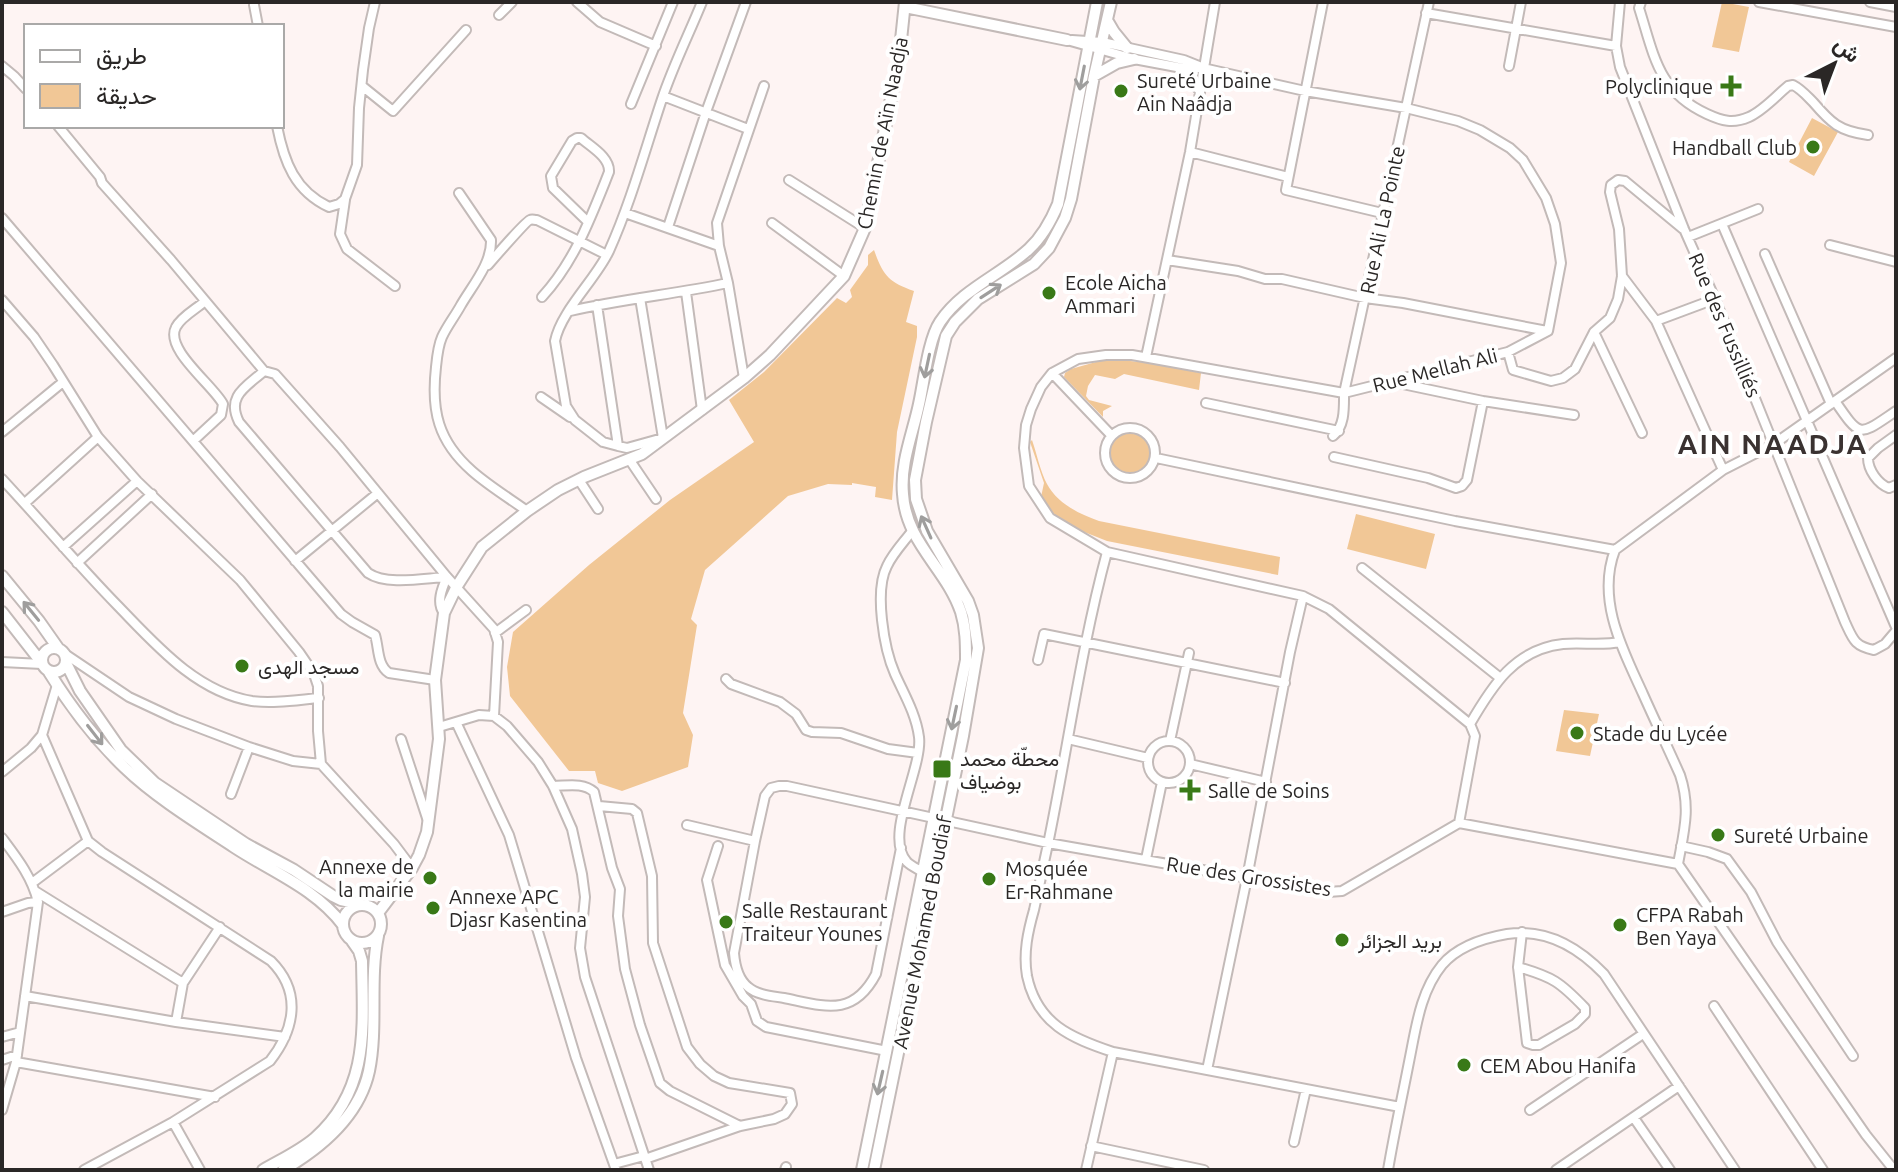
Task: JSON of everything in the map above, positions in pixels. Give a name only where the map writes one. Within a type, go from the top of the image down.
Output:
[{"type":"main road","name":"Avenue Mohamed Boudiaf","points":[[874,1170],[966,660],[961,611],[906,516],[903,494],[905,462],[934,334],[940,322],[967,293],[1031,248],[1051,221],[1058,204],[1097,2]]},
{"type":"main road","name":"Avenue Mohamed Boudiaf","points":[[862,1170],[923,872],[963,736],[978,648],[968,601],[927,531],[916,499],[915,480],[926,422],[946,336],[955,322],[978,299],[1034,264],[1049,248],[1065,218],[1111,2]]},
{"type":"main road","points":[[905,4],[1067,40]]},
{"type":"main road","name":"Chemin de Aïn Naadja","points":[[378,913],[412,868],[427,832],[439,739],[435,680],[444,613],[457,586],[482,547],[527,511],[558,490],[642,454],[744,378],[770,355],[844,276],[865,228],[899,59],[905,4]]},
{"type":"main road","points":[[1107,20],[1127,48]]},
{"type":"main road","points":[[1094,76],[1109,67],[1134,59]]},
{"type":"main road","points":[[2,576],[63,655],[80,691],[121,750],[155,783],[246,844],[333,896],[370,906],[378,913],[382,924],[373,960],[369,1072],[361,1093],[336,1130],[322,1144],[283,1170]]},
{"type":"main road","points":[[2,612],[126,770],[237,849],[309,891],[343,925]]},
{"type":"main road","points":[[44,666],[44,652],[51,648],[63,655]]},
{"type":"main road","points":[[44,666],[59,671],[63,655]]},
{"type":"main road","points":[[263,1170],[313,1140],[346,1102],[355,1081],[363,1034],[362,961],[343,925],[345,914],[360,904]]},
{"type":"main road","points":[[352,941],[366,943],[378,936]]},
{"type":"street","points":[[375,2],[359,108],[357,165],[345,199],[340,234],[347,249],[395,286]]},
{"type":"street","points":[[499,15],[512,2]]},
{"type":"street","points":[[577,2],[600,22],[656,46]]},
{"type":"street","points":[[631,104],[673,2]]},
{"type":"street","points":[[575,420],[566,406],[556,335],[607,255],[625,213],[663,96],[702,2]]},
{"type":"street","points":[[668,227],[746,2]]},
{"type":"street","points":[[1146,357],[1190,152],[1215,2]]},
{"type":"street","points":[[1323,2],[1286,190],[1382,213]]},
{"type":"street","name":"Rue Ali La Pointe","points":[[1206,403],[1336,433],[1345,409],[1344,393],[1429,2]]},
{"type":"street","points":[[1509,66],[1521,2]]},
{"type":"street","points":[[1759,2],[1896,27]]},
{"type":"street","points":[[1870,2],[1896,7]]},
{"type":"street","points":[[1620,4],[1640,5],[1657,66],[1666,83],[1694,108],[1723,121],[1735,122],[1753,116],[1793,85],[1802,90],[1832,123],[1852,133],[1868,135]]},
{"type":"street","name":"Rue des Fussilliés","points":[[1620,4],[1616,46],[1623,76],[1853,638],[1861,647],[1874,650],[1885,644],[1896,629]]},
{"type":"street","points":[[254,5],[258,24]]},
{"type":"street","points":[[1426,13],[1616,46]]},
{"type":"street","points":[[362,86],[393,111],[466,30]]},
{"type":"street","points":[[1067,40],[1184,60],[1203,68],[1305,91],[1406,108],[1469,125],[1510,148],[1523,160],[1546,198],[1555,224],[1561,263],[1548,331],[1167,260]]},
{"type":"street","points":[[1101,46],[1134,59],[1178,68],[1203,68]]},
{"type":"street","points":[[2,66],[24,87]]},
{"type":"street","points":[[1178,68],[1199,90]]},
{"type":"street","points":[[744,378],[717,223],[764,86]]},
{"type":"street","points":[[663,96],[748,129]]},
{"type":"street","points":[[60,128],[102,183],[204,302],[264,371],[275,374],[340,447],[495,633],[498,642],[494,716]]},
{"type":"street","points":[[278,128],[292,173],[306,193],[329,207],[345,199]]},
{"type":"street","points":[[542,297],[556,282],[580,242],[609,172],[609,165],[581,138],[577,138],[572,141],[550,182],[588,222]]},
{"type":"street","points":[[1190,152],[1288,177]]},
{"type":"street","points":[[789,180],[865,228]]},
{"type":"street","points":[[1508,352],[1513,370],[1551,381],[1563,378],[1575,369],[1594,332],[1610,318],[1618,299],[1622,276],[1619,229],[1610,192],[1611,185],[1618,180],[1625,181],[1686,233],[1722,224],[1758,209]]},
{"type":"street","points":[[459,193],[491,240],[489,255],[441,339],[437,354],[434,407],[443,434],[462,460],[473,472],[527,511]]},
{"type":"street","points":[[625,213],[719,246]]},
{"type":"street","points":[[2,218],[341,614],[375,635],[385,671],[435,680]]},
{"type":"street","points":[[480,272],[531,219],[607,255]]},
{"type":"street","points":[[772,223],[844,276]]},
{"type":"street","points":[[1722,224],[1896,629]]},
{"type":"street","points":[[1830,245],[1896,262]]},
{"type":"street","points":[[1765,254],[1833,403],[1855,428],[1862,431],[1869,430],[1896,411]]},
{"type":"street","points":[[1622,276],[1656,321],[1723,470]]},
{"type":"street","points":[[569,311],[728,283]]},
{"type":"street","points":[[686,292],[702,410]]},
{"type":"street","points":[[541,397],[603,442],[627,448],[663,438],[640,298]]},
{"type":"street","points":[[1656,321],[1715,299]]},
{"type":"street","points":[[2,300],[34,337],[98,437],[137,481],[240,580],[314,674],[319,698],[321,764],[412,868]]},
{"type":"street","points":[[193,441],[221,415],[223,404],[180,353],[174,342],[174,334],[180,322],[204,302]]},
{"type":"street","points":[[597,305],[618,446]]},
{"type":"street","name":"Rue Mellah Ali","points":[[1344,393],[1508,352],[1548,331]]},
{"type":"street","points":[[1594,332],[1642,433]]},
{"type":"street","points":[[1344,393],[1146,357],[1106,355],[1078,359],[1052,373],[1041,387],[1026,425],[1024,448],[1029,486],[1050,518],[1107,552],[1303,596],[1329,609],[1470,724],[1475,736],[1459,823],[1678,864]]},
{"type":"street","points":[[1894,1170],[1866,1135],[1678,864],[1687,818],[1685,791],[1620,642],[1608,595],[1609,568],[1615,550],[1723,470],[1774,444],[1896,358]]},
{"type":"street","points":[[264,371],[234,402],[234,412],[239,422],[368,573],[386,580],[447,577]]},
{"type":"street","points":[[1052,373],[1111,435]]},
{"type":"street","points":[[1389,381],[1483,401],[1574,415]]},
{"type":"street","points":[[2,432],[63,382]]},
{"type":"street","points":[[1334,457],[1428,478],[1456,488],[1462,486],[1467,480],[1483,401]]},
{"type":"street","points":[[1125,428],[1136,428],[1150,437],[1156,458],[1150,470],[1130,479],[1109,468],[1106,445],[1111,435],[1125,428]]},
{"type":"street","points":[[1896,435],[1868,458],[1868,464],[1882,485],[1889,488],[1896,485]]},
{"type":"street","points":[[25,503],[98,437]]},
{"type":"street","points":[[1156,458],[1455,521],[1615,550]]},
{"type":"street","points":[[629,459],[656,499]]},
{"type":"street","points":[[2,479],[154,645],[204,683],[250,701],[319,698]]},
{"type":"street","points":[[579,480],[598,509]]},
{"type":"street","points":[[63,547],[137,481]]},
{"type":"street","points":[[295,561],[378,493]]},
{"type":"street","points":[[77,563],[152,494]]},
{"type":"street","name":"Avenue Mohamed Boudiaf","points":[[912,531],[887,566],[881,594],[885,647],[911,709],[919,739],[903,812],[901,848],[907,862],[923,872]]},
{"type":"street","points":[[1107,552],[1027,936],[1027,976],[1036,997],[1046,1015],[1062,1031],[1113,1052],[1400,1107]]},
{"type":"street","points":[[1362,568],[1499,677]]},
{"type":"street","points":[[444,613],[440,604],[447,577]]},
{"type":"street","points":[[1207,1070],[1303,596]]},
{"type":"street","points":[[495,633],[526,610]]},
{"type":"street","points":[[1038,660],[1044,634],[1285,683]]},
{"type":"street","points":[[1470,724],[1499,677],[1541,649],[1560,644],[1603,645],[1620,642]]},
{"type":"street","points":[[1170,741],[1189,653]]},
{"type":"street","points":[[63,655],[129,697],[176,719],[293,761],[321,764]]},
{"type":"street","points":[[2,662],[44,666]]},
{"type":"street","points":[[726,679],[731,684],[780,702],[796,714],[806,730],[841,733],[888,749],[918,753]]},
{"type":"street","points":[[2,772],[42,735],[57,685]]},
{"type":"street","points":[[439,727],[479,715],[494,716],[528,750],[553,786],[572,829],[582,874],[585,897],[580,948],[585,977],[649,1170]]},
{"type":"street","points":[[456,722],[509,835],[545,961],[615,1167],[740,1126],[774,1119],[785,1114],[792,1104],[790,1093],[729,1083],[714,1076],[687,1047],[653,943],[652,876],[637,813],[632,809],[599,806]]},
{"type":"street","points":[[42,735],[88,841],[271,961],[291,993],[290,1022],[270,1061],[173,1122],[84,1170]]},
{"type":"street","points":[[401,739],[428,821]]},
{"type":"street","points":[[1068,739],[1148,758]]},
{"type":"street","points":[[1170,741],[1185,749],[1190,764],[1183,778],[1169,784],[1156,779],[1149,770],[1148,758],[1154,747],[1170,741]]},
{"type":"street","points":[[231,794],[249,747]]},
{"type":"street","points":[[1190,764],[1266,782]]},
{"type":"street","points":[[1146,859],[1162,782]]},
{"type":"street","points":[[553,786],[583,785],[594,792],[620,889],[618,916],[625,969],[660,1083],[740,1126]]},
{"type":"street","name":"Rue des Grossistes","points":[[901,848],[876,974],[870,985],[841,1006],[829,1007],[759,993],[748,987],[736,966],[734,953],[765,796],[771,788],[779,786],[820,792],[1048,843],[1328,892],[1342,891],[1459,823]]},
{"type":"street","points":[[687,825],[755,841]]},
{"type":"street","points":[[2,838],[34,887],[38,902],[17,1058],[2,1110]]},
{"type":"street","points":[[34,887],[88,841]]},
{"type":"street","points":[[718,846],[707,880],[710,900],[725,965],[751,1004],[757,1021],[766,1027],[887,1051]]},
{"type":"street","points":[[1681,846],[1727,859],[1751,892],[1777,942],[1853,1056]]},
{"type":"street","points":[[34,887],[183,983]]},
{"type":"street","points":[[2,912],[38,902]]},
{"type":"street","points":[[176,1022],[183,983],[220,927]]},
{"type":"street","points":[[1518,967],[1556,980],[1585,1008],[1585,1014],[1575,1024],[1539,1045],[1527,1043],[1518,967],[1522,932]]},
{"type":"street","points":[[1388,1170],[1427,988],[1444,962],[1467,945],[1494,936],[1522,932],[1569,944],[1604,974],[1735,1170]]},
{"type":"street","points":[[25,996],[285,1037]]},
{"type":"street","points":[[1714,1006],[1823,1170]]},
{"type":"street","points":[[2,1037],[20,1032]]},
{"type":"street","points":[[1530,1110],[1643,1034]]},
{"type":"street","points":[[1086,1170],[1113,1052]]},
{"type":"street","points":[[2,1060],[17,1058],[215,1097]]},
{"type":"street","points":[[1556,1170],[1679,1086]]},
{"type":"street","points":[[1294,1142],[1306,1089]]},
{"type":"street","points":[[1634,1118],[1670,1170]]},
{"type":"street","points":[[173,1122],[200,1170]]},
{"type":"street","points":[[1091,1146],[1204,1170]]},
{"type":"green space","points":[[1722,2],[1749,7],[1739,52],[1712,47]]},
{"type":"green space","name":"Handball Club","points":[[1812,118],[1838,132],[1814,176],[1789,162]]},
{"type":"green space","points":[[874,250],[888,276],[914,291],[906,322],[917,326],[897,432],[892,500],[875,497],[876,487],[852,483],[828,484],[788,496],[705,570],[691,619],[697,625],[683,713],[693,735],[688,767],[622,791],[598,783],[595,771],[569,771],[510,696],[507,667],[513,632],[670,500],[754,442],[729,400],[764,372],[837,298],[846,303],[852,297],[850,290],[868,265],[868,255]]},
{"type":"green space","points":[[1103,360],[1140,362],[1201,373],[1199,390],[1124,374],[1115,379],[1095,375],[1086,396],[1089,400],[1112,406],[1103,411],[1103,417],[1064,377],[1071,369]]},
{"type":"green space","points":[[1130,433],[1144,439],[1150,453],[1144,467],[1130,473],[1116,467],[1110,453],[1116,439]]},
{"type":"green space","points":[[1032,440],[1047,484],[1057,497],[1076,511],[1099,521],[1280,557],[1278,575],[1107,541],[1069,526],[1052,514],[1041,497],[1044,483],[1030,442]]},
{"type":"green space","points":[[1356,514],[1435,534],[1426,569],[1347,549]]},
{"type":"green space","name":"Stade du Lycée","points":[[1564,710],[1599,714],[1590,756],[1556,751]]},
{"type":"place","name":"Polyclinique","points":[[1731,86]]},
{"type":"place","name":"Sureté Urbaine Ain Naâdja","points":[[1121,91]]},
{"type":"place","name":"Handball Club","points":[[1813,147]]},
{"type":"place","name":"Ecole Aicha Ammari","points":[[1049,293]]},
{"type":"place","name":"مسجد الهدى","points":[[242,666]]},
{"type":"place","name":"Stade du Lycée","points":[[1577,733]]},
{"type":"place","name":"محطّة محمد بوضياف","points":[[942,769]]},
{"type":"place","name":"Salle de Soins","points":[[1190,790]]},
{"type":"place","name":"Sureté Urbaine","points":[[1718,835]]},
{"type":"place","name":"Annexe de la mairie","points":[[430,878]]},
{"type":"place","name":"Mosquée Er-Rahmane","points":[[989,879]]},
{"type":"place","name":"Annexe APC Djasr Kasentina","points":[[433,908]]},
{"type":"place","name":"Salle Restaurant Traiteur Younes","points":[[726,922]]},
{"type":"place","name":"CFPA Rabah Ben Yaya","points":[[1620,925]]},
{"type":"place","name":"بريد الجزائر","points":[[1342,940]]},
{"type":"place","name":"CEM Abou Hanifa","points":[[1464,1065]]},
{"type":"district","name":"AIN NAADJA","points":[[1773,443]]}]
